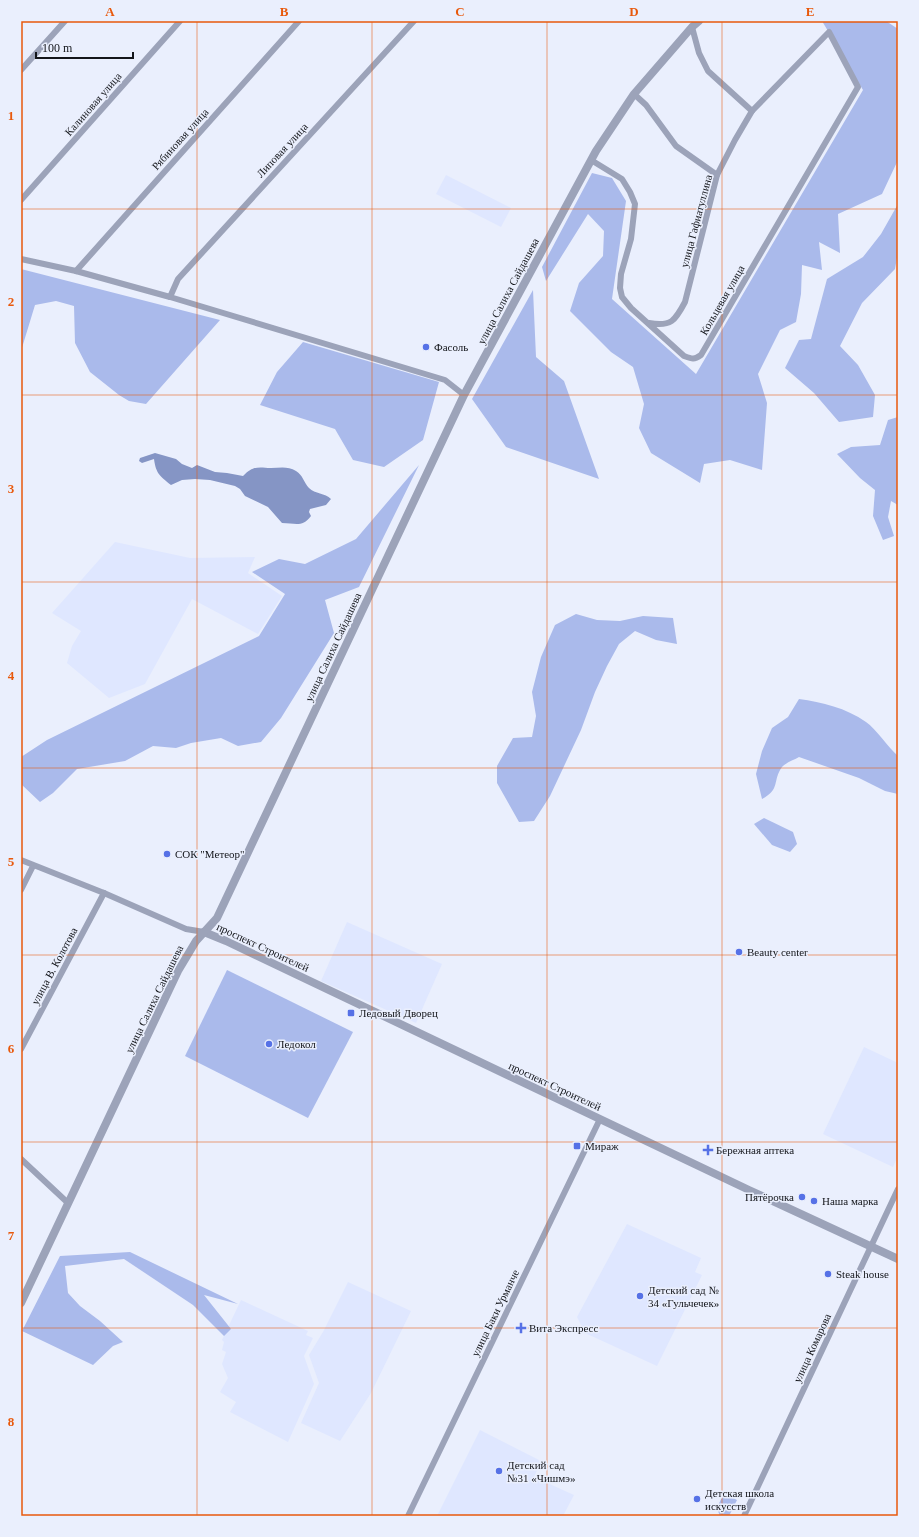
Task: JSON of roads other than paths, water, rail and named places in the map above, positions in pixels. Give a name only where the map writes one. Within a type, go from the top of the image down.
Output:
[{"type":"street","points":[[21,70],[65,21]]},
{"type":"street","name":"Калиновая улица","points":[[21,200],[180,21]]},
{"type":"street","name":"Рябиновая улица","points":[[76,270],[299,21]]},
{"type":"street","name":"Липовая улица","points":[[170,296],[178,279],[414,21]]},
{"type":"street","name":"улица Салиха Сайдашева","points":[[21,1303],[178,970],[188,953],[217,918],[464,394],[591,160],[634,94],[692,27],[699,21]]},
{"type":"street","points":[[692,27],[699,54],[708,71],[752,111]]},
{"type":"street","name":"Кольцевая улица","points":[[591,160],[622,179],[630,192],[634,204],[634,218],[621,274],[620,288],[622,297],[631,308],[684,356],[695,359],[701,355],[858,88],[829,32],[823,37]]},
{"type":"street","name":"улица Гафиатуллина","points":[[649,323],[661,326],[672,322],[677,317],[685,302],[717,175],[752,111],[823,37]]},
{"type":"street","points":[[634,94],[646,105],[676,146],[717,175]]},
{"type":"street","points":[[21,259],[76,270],[170,296],[445,380],[464,394]]},
{"type":"street","points":[[21,860],[33,866],[104,892],[186,929],[204,932]]},
{"type":"street","points":[[21,890],[33,866]]},
{"type":"street","name":"улица В. Колотова","points":[[21,1049],[104,892]]},
{"type":"street","name":"проспект Строителей","points":[[204,932],[226,941],[898,1259]]},
{"type":"street","name":"улица Баки Урманче","points":[[408,1516],[600,1119]]},
{"type":"street","points":[[21,1159],[68,1203]]},
{"type":"street","name":"улица Комарова","points":[[744,1516],[898,1189]]},
{"type":"place","name":"Фасоль","points":[[426,347]]},
{"type":"place","name":"СОК \"Метеор\"","points":[[167,854]]},
{"type":"place","name":"Beauty center","points":[[739,952]]},
{"type":"place","name":"Ледовый Дворец","points":[[351,1013]]},
{"type":"place","name":"Ледокол","points":[[269,1044]]},
{"type":"place","name":"Мираж","points":[[577,1146]]},
{"type":"place","name":"Бережная аптека","points":[[708,1150]]},
{"type":"place","name":"Пятёрочка","points":[[802,1197]]},
{"type":"place","name":"Наша марка","points":[[814,1201]]},
{"type":"place","name":"Steak house","points":[[828,1274]]},
{"type":"place","name":"Детский сад № 34 «Гульчечек»","points":[[640,1296]]},
{"type":"place","name":"Вита Экспресс","points":[[521,1328]]},
{"type":"place","name":"Детский сад №31 «Чишмэ»","points":[[499,1471]]},
{"type":"place","name":"Детская школа искусств","points":[[697,1499]]}]
